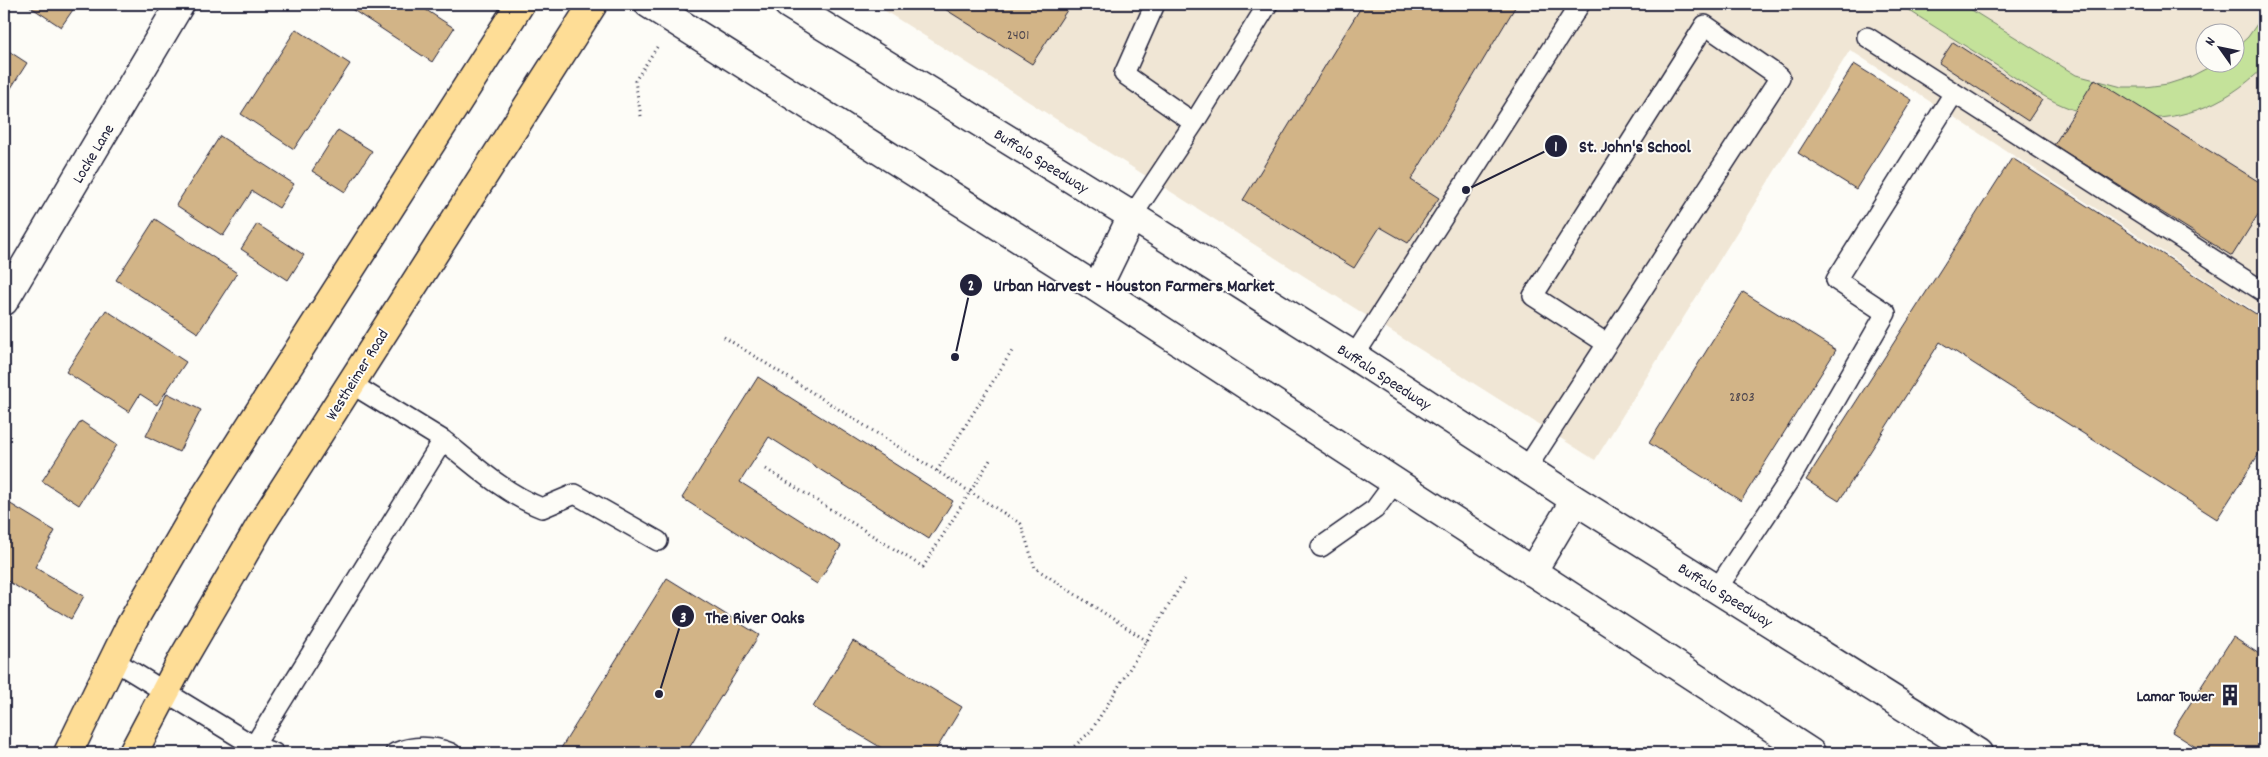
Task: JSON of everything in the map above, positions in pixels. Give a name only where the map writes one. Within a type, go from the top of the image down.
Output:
[{"type":"main road","name":"Locke Lane","points":[[4,301],[180,4]]},
{"type":"main road","points":[[70,752],[130,626],[206,495],[520,4]]},
{"type":"main road","name":"Westheimer Road","points":[[132,753],[260,526],[593,4]]},
{"type":"main road","points":[[648,4],[1097,288],[1811,753]]},
{"type":"main road","name":"Buffalo Speedway","points":[[788,4],[1132,216],[1354,356],[1526,469],[1978,753]]},
{"type":"main road","points":[[1097,288],[1132,216]]},
{"type":"main road","points":[[1532,572],[1575,500]]},
{"type":"lane","points":[[1155,4],[1124,74],[1194,123]]},
{"type":"lane","points":[[1132,216],[1194,123],[1268,4]]},
{"type":"lane","points":[[1354,356],[1580,4]]},
{"type":"lane","points":[[1526,469],[1780,77],[1705,25],[1533,296],[1606,343]]},
{"type":"lane","points":[[1867,37],[2264,292]]},
{"type":"lane","points":[[1717,589],[1792,476],[1886,313],[1836,280],[1954,93]]},
{"type":"lane","points":[[350,383],[443,440],[476,467],[526,502],[542,508],[576,494],[658,541]]},
{"type":"lane","points":[[254,746],[443,440]]},
{"type":"lane","points":[[1321,547],[1375,509],[1395,482]]},
{"type":"lane","points":[[114,660],[254,746],[274,753]]},
{"type":"lane","points":[[396,753],[423,747],[438,748],[451,753]]},
{"type":"path","points":[[641,116],[635,81],[674,20]]},
{"type":"path","points":[[724,337],[1021,524],[1026,534],[1035,568],[1147,641]]},
{"type":"path","points":[[937,471],[1012,351]]},
{"type":"path","points":[[766,469],[923,567],[992,457]]},
{"type":"path","points":[[1067,753],[1092,731],[1185,578]]},
{"type":"shaded area","points":[[874,4],[2264,4],[2264,317],[1850,50],[1595,460]]},
{"type":"green space","points":[[1899,4],[1962,4],[2076,75],[2122,87],[2168,84],[2200,72],[2246,72],[2246,39],[2264,14],[2264,67],[2232,93],[2198,110],[2179,115],[2140,119],[2119,118],[2078,111],[2040,94]]},
{"type":"building","points":[[26,4],[77,4],[61,27]]},
{"type":"building","points":[[344,4],[417,4],[454,28],[432,62]]},
{"type":"building","points":[[937,4],[1071,4],[1032,64]]},
{"type":"building","points":[[1363,4],[1517,4],[1411,180],[1439,198],[1408,243],[1380,227],[1354,268],[1243,200]]},
{"type":"building","points":[[296,29],[350,64],[294,149],[241,114]]},
{"type":"building","points":[[1953,42],[2042,100],[2028,121],[1939,63]]},
{"type":"building","points":[[4,48],[27,63],[4,99]]},
{"type":"building","points":[[1854,64],[1912,100],[1856,189],[1798,153]]},
{"type":"building","points":[[2095,79],[2264,185],[2264,205],[2232,256],[2054,145]]},
{"type":"building","points":[[338,130],[372,151],[345,192],[312,171]]},
{"type":"building","points":[[220,136],[294,184],[279,208],[252,191],[223,236],[176,205]]},
{"type":"building","points":[[2012,158],[2264,319],[2264,446],[2217,519],[1940,342],[1839,501],[1806,480]]},
{"type":"building","points":[[155,219],[237,273],[198,333],[116,280]]},
{"type":"building","points":[[257,224],[304,255],[288,280],[241,249]]},
{"type":"building","points":[[1743,292],[1836,350],[1741,501],[1649,443]]},
{"type":"building","points":[[106,310],[186,362],[157,405],[140,394],[129,412],[66,372]]},
{"type":"building","points":[[758,377],[953,501],[929,539],[769,437],[740,482],[841,546],[817,584],[682,498]]},
{"type":"building","points":[[167,393],[201,410],[179,452],[146,436]]},
{"type":"building","points":[[81,421],[117,445],[79,505],[42,481]]},
{"type":"building","points":[[4,500],[55,531],[35,567],[84,596],[71,619],[4,579]]},
{"type":"building","points":[[667,578],[759,635],[686,753],[558,753]]},
{"type":"building","name":"Lamar Tower","points":[[2233,637],[2264,657],[2264,753],[2205,753],[2172,732]]},
{"type":"building","points":[[853,641],[962,707],[934,753],[890,753],[813,707]]},
{"type":"place","name":"St. John's School","points":[[1466,190]]},
{"type":"place","name":"Urban Harvest - Houston Farmers Market","points":[[955,357]]},
{"type":"place","name":"The River Oaks","points":[[659,694]]},
{"type":"place","name":"Lamar Tower","points":[[2230,695]]}]
